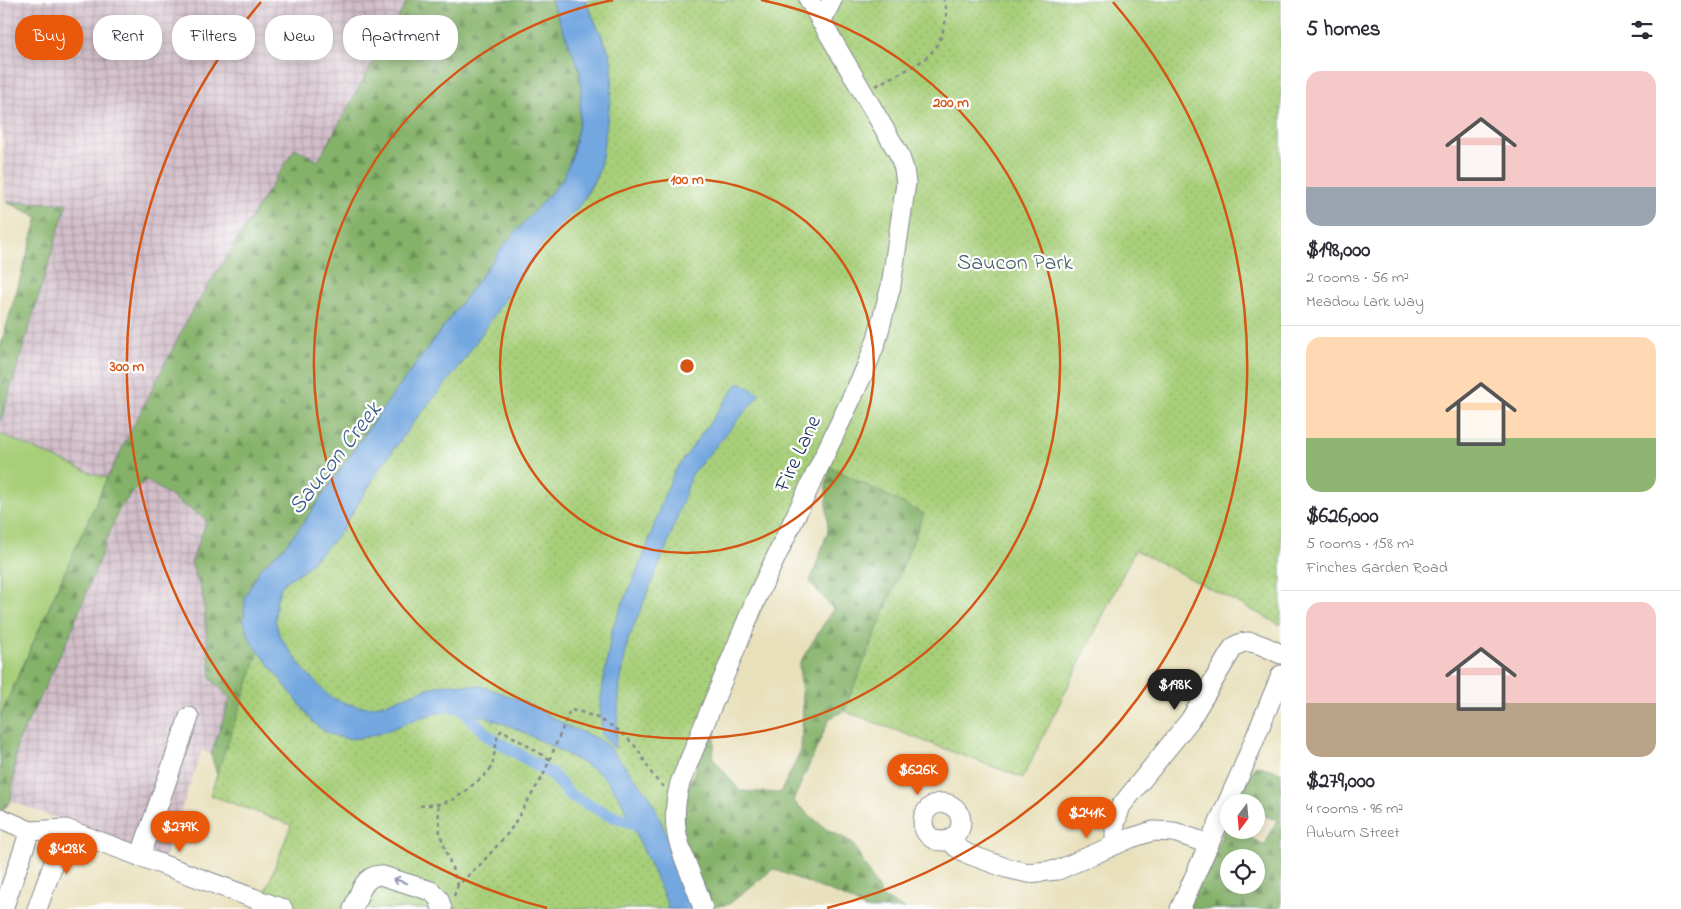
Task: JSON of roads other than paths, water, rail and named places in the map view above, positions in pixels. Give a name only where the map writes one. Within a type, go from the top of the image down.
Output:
[{"type":"street","name":"Fire Lane","points":[[704,909],[684,861],[676,833],[675,806],[677,793],[688,762],[756,599],[865,370],[876,342],[891,286],[906,183],[899,154],[809,0]]},
{"type":"street","points":[[821,22],[832,0]]},
{"type":"street","points":[[1115,845],[1115,824],[1121,806],[1190,720],[1233,648],[1242,642],[1249,642],[1281,654]]},
{"type":"street","points":[[1180,909],[1242,770],[1281,675]]},
{"type":"street","points":[[140,857],[189,717]]},
{"type":"street","points":[[0,818],[30,831],[66,829],[283,909]]},
{"type":"street","points":[[37,909],[66,829]]},
{"type":"street","points":[[3,909],[30,831]]},
{"type":"street","points":[[949,840],[968,854],[1006,868],[1028,873],[1058,870],[1142,834],[1164,831],[1184,834],[1209,844]]},
{"type":"street","points":[[353,909],[364,884],[370,878],[377,875],[383,875],[431,891],[436,894],[442,906]]},
{"type":"water","points":[[551,0],[585,0],[610,54],[612,86],[598,173],[582,202],[543,243],[457,370],[415,420],[380,468],[343,528],[332,542],[302,571],[286,581],[281,587],[276,602],[275,619],[279,635],[304,670],[330,697],[342,702],[369,707],[385,704],[431,687],[449,684],[480,686],[529,704],[567,726],[598,739],[608,746],[650,796],[687,883],[695,909],[668,909],[620,798],[605,778],[590,767],[514,728],[491,719],[466,713],[435,714],[365,737],[347,738],[330,734],[313,722],[251,641],[244,622],[245,597],[260,569],[285,546],[305,521],[376,418],[505,244],[562,180],[572,157],[579,123],[580,71]]},
{"type":"water","points":[[739,382],[760,394],[692,474],[667,545],[628,640],[620,684],[615,749],[602,736],[600,704],[612,629],[645,552],[664,496],[675,471]]},
{"type":"waterway","points":[[452,705],[460,707],[488,736],[552,774],[570,795],[607,814],[645,827]]},
{"type":"park label","name":"Saucon Park","points":[[1015,264]]},
{"type":"water label","name":"Saucon Creek","points":[[336,459]]}]
